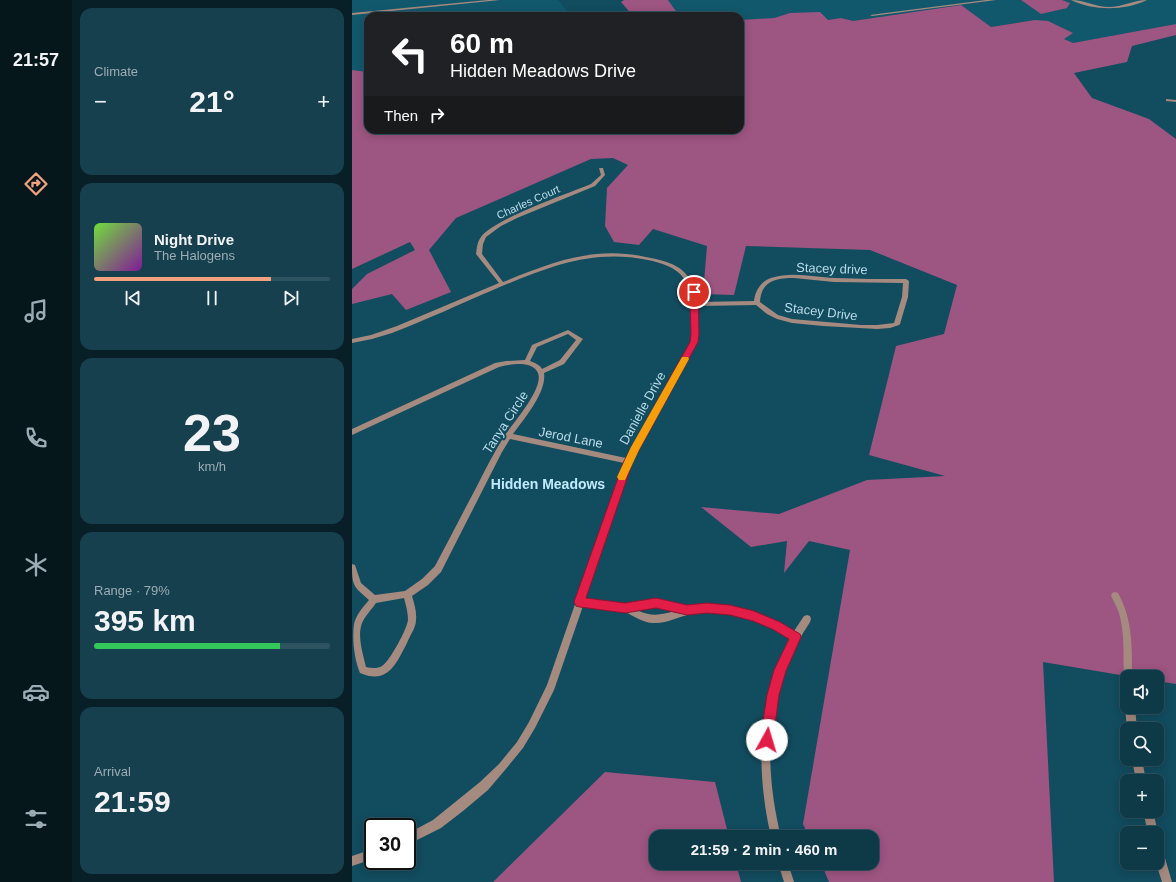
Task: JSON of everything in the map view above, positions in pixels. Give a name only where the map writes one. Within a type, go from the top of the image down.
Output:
[{"type":"street","points":[[373,12],[498,0]]},
{"type":"street","points":[[872,15],[994,0]]},
{"type":"street","points":[[1073,0],[1089,5],[1111,8],[1125,7],[1145,0]]},
{"type":"street","points":[[352,14],[364,13]]},
{"type":"street","points":[[1166,100],[1176,101]]},
{"type":"street","name":"Charles Court","points":[[502,284],[479,254],[480,244],[484,236],[499,225],[515,217],[593,185],[603,175],[601,169]]},
{"type":"street","name":"Danielle Drive","points":[[352,341],[391,331],[550,264],[568,259],[602,254],[631,255],[657,260],[682,272],[692,284],[695,304],[694,342],[628,461],[551,686],[532,725],[520,745],[498,772],[459,807],[437,824],[416,835]]},
{"type":"street","name":"Stacey drive","points":[[757,303],[757,295],[760,288],[770,280],[783,277],[835,280],[906,281],[905,297]]},
{"type":"street","name":"Stacey Drive","points":[[757,303],[765,310],[783,319],[855,327],[884,328],[892,327],[897,324],[905,297]]},
{"type":"street","points":[[695,304],[757,303]]},
{"type":"street","points":[[352,432],[497,365],[511,362],[527,362],[534,364],[542,372],[562,362],[580,339],[568,332],[534,346],[527,362]]},
{"type":"street","name":"Tanya Circle","points":[[374,599],[407,594],[425,582],[438,569],[499,450],[537,394],[543,378],[542,372]]},
{"type":"street","name":"Jerod Lane","points":[[508,436],[628,461]]},
{"type":"street","points":[[352,568],[358,585],[374,599],[358,624],[356,633],[363,670],[369,672],[383,670],[393,662],[412,622],[412,613],[407,594]]},
{"type":"street","points":[[1115,596],[1120,603],[1126,630],[1128,670]]},
{"type":"street","points":[[580,602],[625,608],[646,617],[659,619],[687,610]]},
{"type":"street","points":[[625,608],[656,603],[687,610],[718,609],[745,613],[776,625],[796,637]]},
{"type":"street","points":[[775,830],[768,793],[767,740],[773,695],[780,670],[796,637],[807,619]]},
{"type":"street","points":[[352,861],[364,857]]},
{"type":"street","points":[[785,870],[789,882]]},
{"type":"street","points":[[1163,870],[1167,882]]},
{"type":"shaded area","points":[[352,0],[558,0],[568,12],[364,12],[364,72],[352,70]]},
{"type":"shaded area","points":[[624,0],[668,0],[677,12],[630,12],[621,2]]},
{"type":"shaded area","points":[[668,0],[1021,0],[1041,14],[1070,3],[1062,0],[1176,0],[1176,24],[1073,43],[1064,39],[1073,33],[1035,20],[991,27],[961,5],[853,21],[841,18],[828,20],[790,13],[774,18],[744,20],[744,12],[676,12]]},
{"type":"shaded area","points":[[1021,0],[1062,0],[1070,3],[1067,8],[1041,14]]},
{"type":"shaded area","points":[[961,5],[991,27],[1035,20],[1048,21],[1073,33],[1064,39],[1073,43],[1176,24],[1176,35],[1132,46],[1127,62],[1074,73],[1092,98],[1149,119],[1176,139],[1176,684],[1164,682],[1164,670],[1120,670],[1120,675],[1043,662],[1054,882],[829,882],[824,870],[879,870],[879,830],[806,830],[803,824],[850,550],[809,541],[784,573],[787,541],[751,547],[701,507],[779,514],[867,480],[945,476],[869,455],[896,346],[944,334],[957,285],[870,250],[746,246],[734,295],[703,294],[707,246],[653,229],[639,245],[614,242],[605,226],[607,188],[628,165],[613,158],[591,159],[456,218],[429,250],[451,292],[406,310],[392,294],[352,304],[352,289],[367,274],[415,250],[410,242],[352,269],[352,70],[364,72],[364,134],[744,134],[744,20],[774,18],[790,13],[820,12],[828,20],[841,18],[853,21]]},
{"type":"shaded area","points":[[605,772],[715,782],[727,830],[649,830],[649,870],[738,870],[741,882],[493,882]]},
{"type":"slow traffic","points":[[622,477],[628,461],[685,359]]},
{"type":"district","name":"Hidden Meadows","points":[[548,484]]},
{"type":"route","points":[[694,292],[694,342],[628,461],[580,602],[625,608],[662,603],[687,610],[707,608],[730,610],[745,613],[776,625],[796,637],[780,670],[769,713],[767,740]]}]
